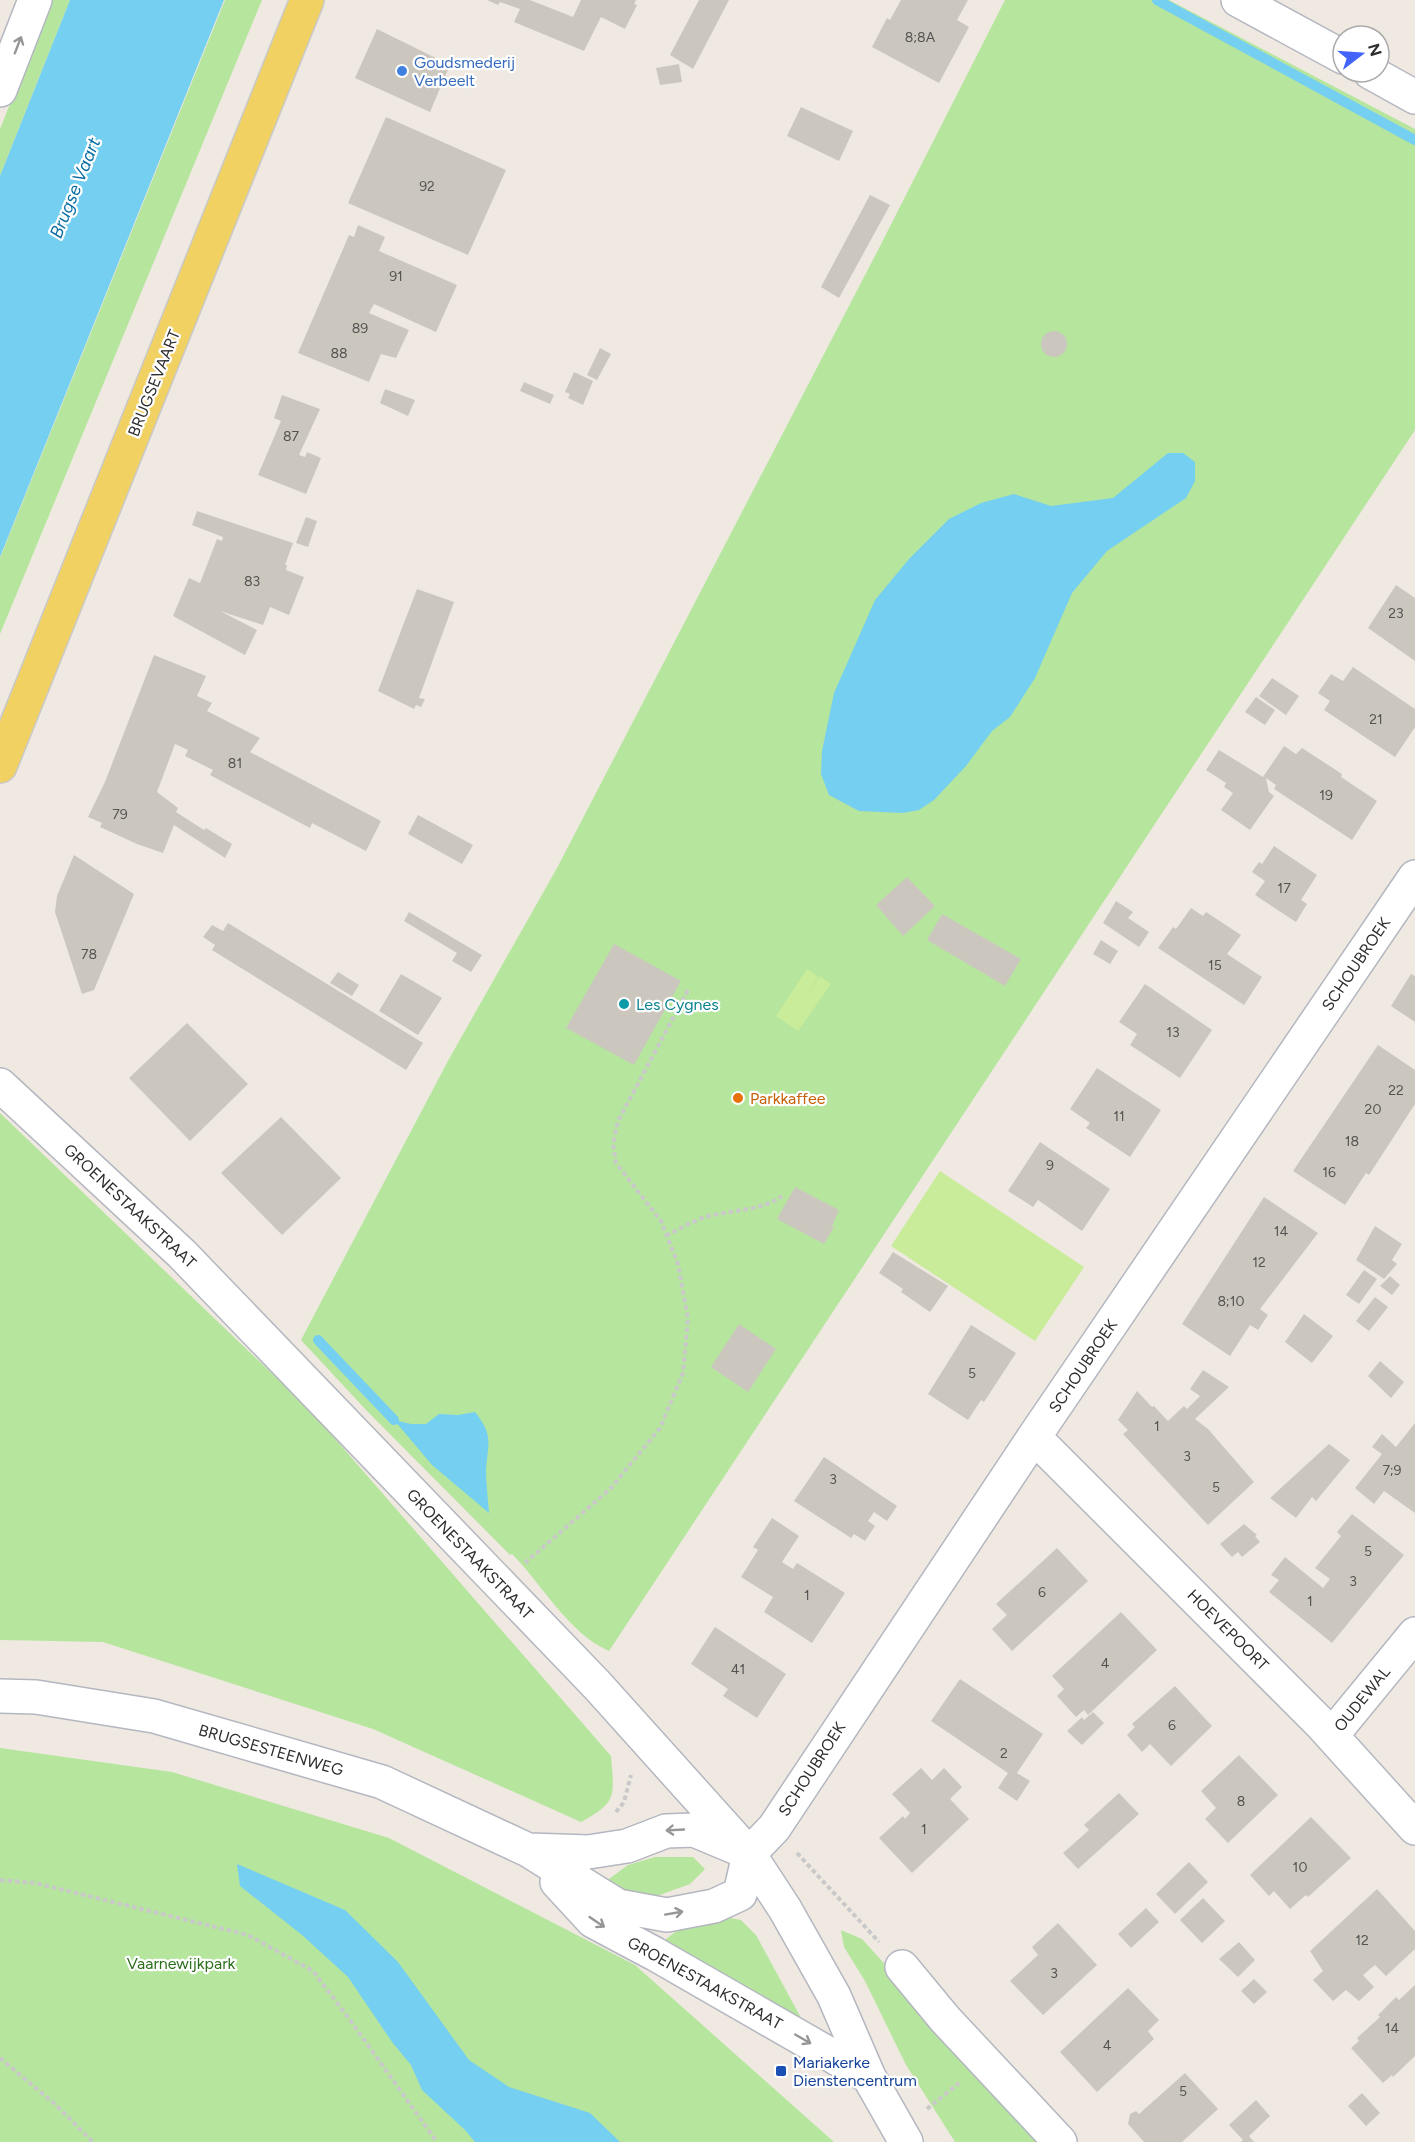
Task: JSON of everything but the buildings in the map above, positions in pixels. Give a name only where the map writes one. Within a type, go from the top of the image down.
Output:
[{"type":"main road","name":"BRUGSEVAART","points":[[0,766],[307,0]]},
{"type":"street","points":[[0,90],[35,0]]},
{"type":"street","points":[[1238,0],[1331,50]]},
{"type":"street","points":[[1391,84],[1415,97]]},
{"type":"street","name":"SCHOUBROEK","points":[[749,1854],[774,1828],[1034,1437],[1415,877]]},
{"type":"street","name":"GROENESTAAKSTRAAT","points":[[0,1085],[182,1254],[597,1685],[641,1737],[749,1854],[785,1909],[834,1996],[869,2077],[902,2137]]},
{"type":"street","name":"HOEVEPOORT","points":[[1034,1437],[1332,1735],[1415,1828]]},
{"type":"street","name":"OUDEWAL","points":[[1332,1735],[1415,1634]]},
{"type":"street","name":"BRUGSESTEENWEG","points":[[0,1696],[36,1697],[154,1716],[381,1782],[528,1850],[618,1906],[667,1915],[714,1906],[740,1894],[749,1854]]},
{"type":"street","points":[[528,1850],[588,1852],[627,1846],[666,1831],[694,1830],[749,1854]]},
{"type":"street","name":"GROENESTAAKSTRAAT","points":[[528,1850],[593,1921],[869,2077]]},
{"type":"street","points":[[902,1967],[945,2019],[1060,2142]]},
{"type":"path","points":[[500,1585],[611,1488],[660,1428],[683,1373],[688,1319],[678,1264],[661,1221],[616,1163],[613,1144],[618,1121],[688,990]]},
{"type":"path","points":[[666,1236],[706,1217],[772,1204],[782,1196]]},
{"type":"path","points":[[611,1818],[624,1802],[641,1737]]},
{"type":"path","points":[[774,1828],[902,1967]]},
{"type":"path","points":[[0,1880],[35,1883],[248,1935],[313,1971],[437,2142]]},
{"type":"path","points":[[0,2058],[56,2105],[93,2142]]},
{"type":"path","points":[[902,2137],[985,2062]]},
{"type":"green space","points":[[51,0],[70,0],[0,176],[0,129]]},
{"type":"green space","points":[[225,0],[262,0],[0,634],[0,558]]},
{"type":"green space","points":[[1005,0],[1169,0],[1415,129],[1415,430],[609,1651],[594,1643],[568,1620],[512,1554],[510,1555],[367,1411],[301,1340],[449,1059],[557,868],[877,252]]},
{"type":"green space","points":[[807,969],[818,977],[803,1001],[820,976],[831,984],[798,1031],[776,1016]]},
{"type":"green space","points":[[0,1113],[310,1410],[611,1756],[613,1789],[608,1803],[602,1809],[581,1822],[373,1729],[103,1642],[0,1640]]},
{"type":"green space","points":[[940,1171],[1084,1267],[1035,1341],[891,1246]]},
{"type":"green space","name":"Vaarnewijkpark","points":[[0,1748],[172,1772],[389,1838],[635,1965],[834,2142],[0,2142]]},
{"type":"green space","points":[[655,1857],[693,1857],[705,1869],[690,1884],[646,1900],[602,1884],[628,1865]]},
{"type":"green space","points":[[715,1915],[741,1920],[756,1935],[806,2027],[658,1945],[682,1927]]},
{"type":"green space","points":[[841,1930],[862,1939],[1046,2142],[955,2142],[906,2065],[865,1981],[844,1947]]},
{"type":"water","name":"Brugse Vaart","points":[[70,0],[224,0],[0,557],[0,176]]},
{"type":"water","points":[[1168,453],[1183,453],[1195,462],[1195,481],[1186,498],[1107,551],[1072,593],[1035,678],[1010,717],[992,731],[966,766],[934,800],[919,810],[903,813],[859,811],[829,795],[821,774],[822,751],[834,693],[875,600],[909,559],[949,519],[981,503],[1014,494],[1051,506],[1113,498]]},
{"type":"water","points":[[475,1412],[485,1427],[488,1440],[486,1470],[489,1513],[432,1465],[394,1420],[411,1424],[426,1424],[439,1414],[458,1415]]},
{"type":"water","points":[[237,1864],[345,1910],[398,1962],[469,2060],[509,2087],[590,2113],[620,2142],[475,2142],[422,2090],[411,2065],[392,2042],[348,1977],[302,1935],[240,1886]]},
{"type":"waterway","points":[[1157,0],[1415,140]]},
{"type":"waterway","points":[[318,1340],[394,1420]]},
{"type":"place","name":"Goudsmederij Verbeelt","points":[[402,71]]},
{"type":"place","name":"Les Cygnes","points":[[624,1004]]},
{"type":"place","name":"Parkkaffee","points":[[738,1098]]},
{"type":"place","name":"Mariakerke Dienstencentrum","points":[[781,2071]]}]
